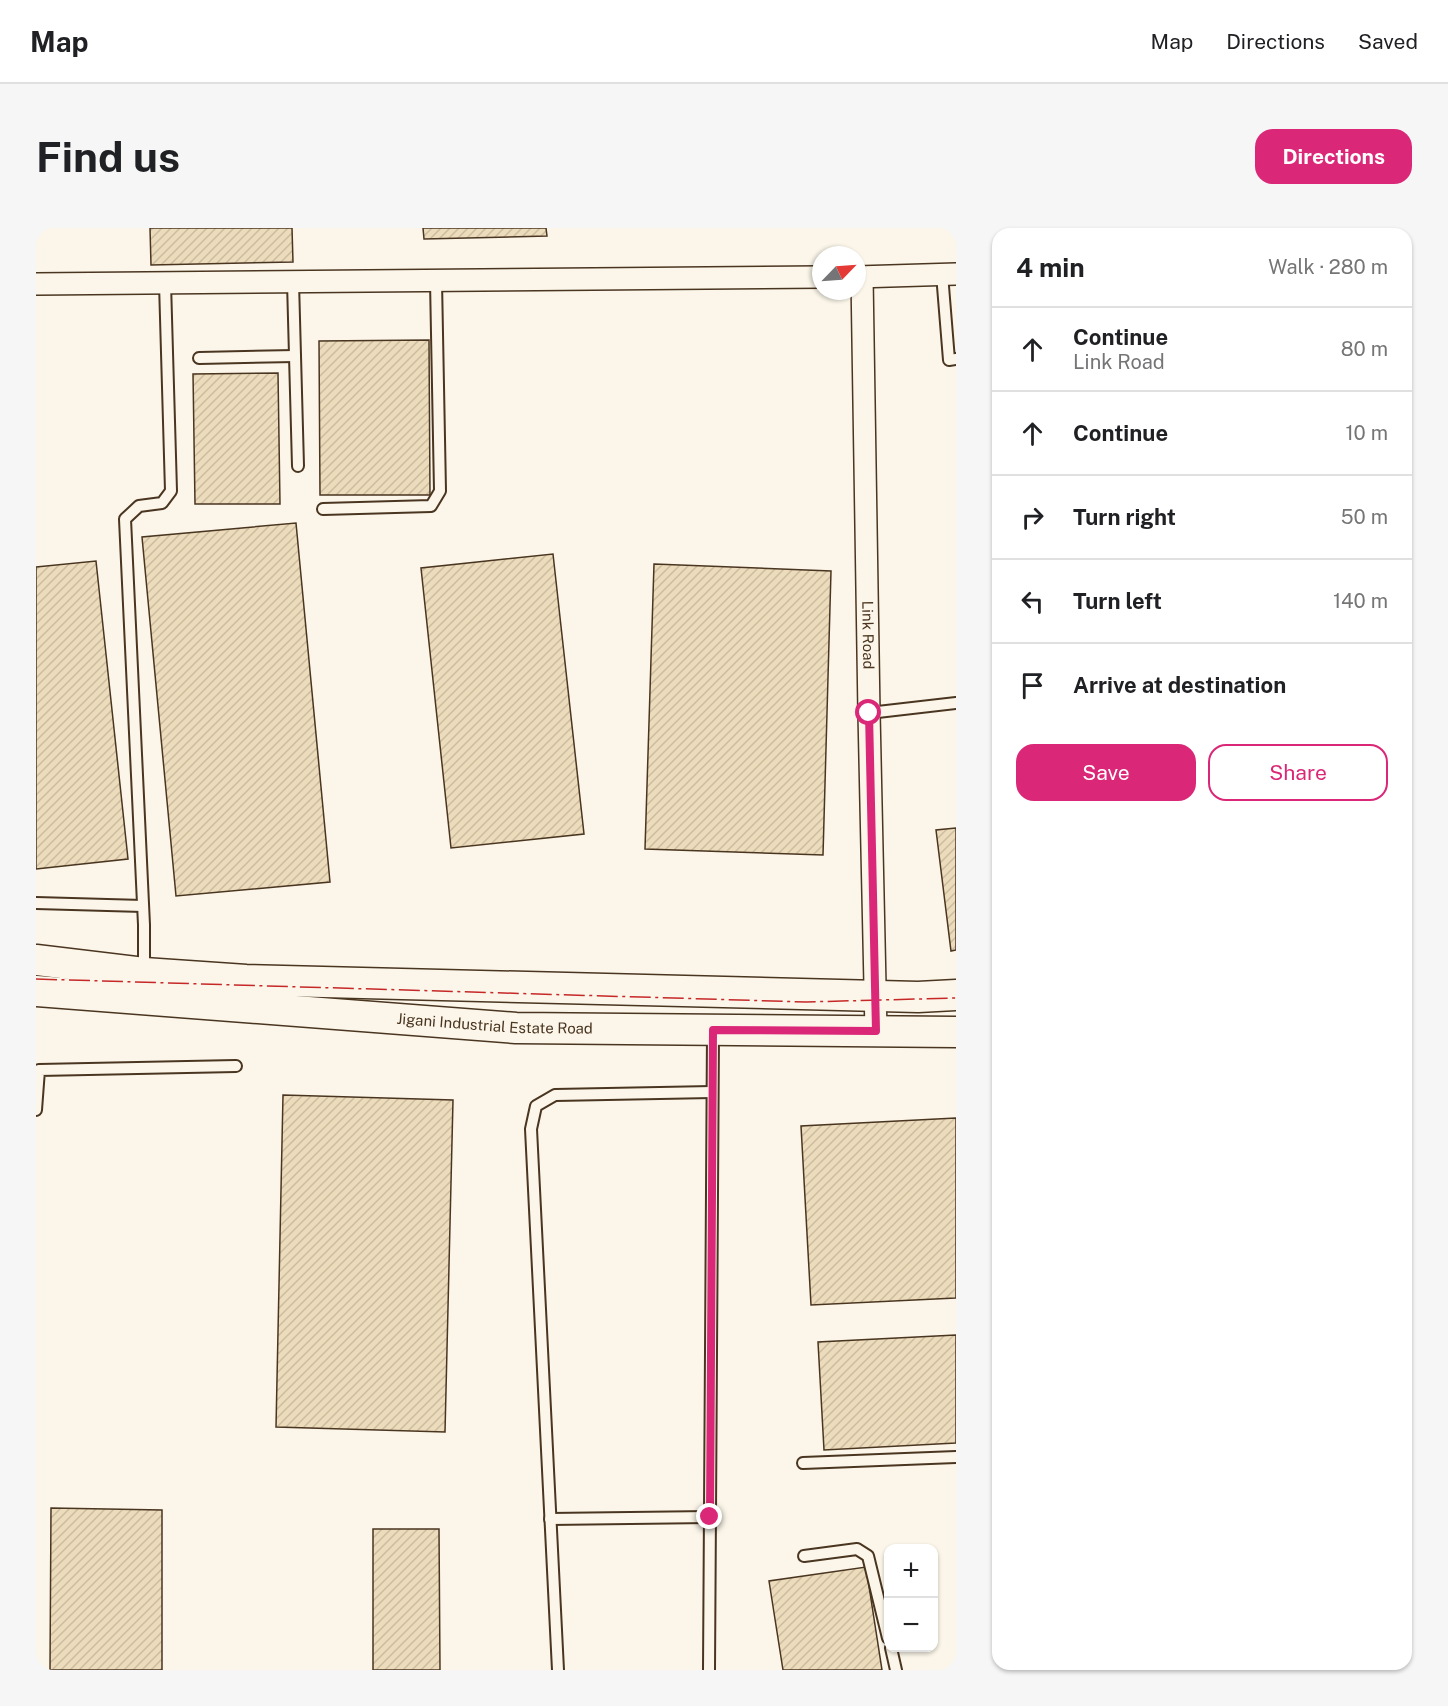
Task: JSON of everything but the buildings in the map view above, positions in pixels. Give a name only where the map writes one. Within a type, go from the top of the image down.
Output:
[{"type":"main road","points":[[36,960],[144,973],[246,980],[918,997],[956,995]]},
{"type":"main road","name":"Jigani Industrial Estate Road","points":[[36,991],[516,1028],[956,1032]]},
{"type":"street","points":[[866,277],[949,274]]},
{"type":"street","points":[[36,284],[812,277]]},
{"type":"street","name":"Link Road","points":[[860,300],[876,1031]]},
{"type":"lane","points":[[949,274],[949,360],[956,359]]},
{"type":"lane","points":[[323,509],[431,506],[440,491],[436,281]]},
{"type":"lane","points":[[293,282],[298,466]]},
{"type":"lane","points":[[144,973],[143,906],[125,519],[140,506],[162,503],[171,491],[165,283]]},
{"type":"lane","points":[[199,358],[295,356]]},
{"type":"lane","points":[[869,713],[956,703]]},
{"type":"lane","points":[[36,903],[143,906]]},
{"type":"lane","points":[[709,1670],[713,1030]]},
{"type":"lane","points":[[36,1110],[39,1070],[236,1066]]},
{"type":"lane","points":[[558,1670],[531,1129],[536,1106],[555,1095],[712,1092]]},
{"type":"lane","points":[[803,1463],[956,1457]]},
{"type":"lane","points":[[550,1519],[710,1517]]},
{"type":"lane","points":[[804,1556],[857,1550],[868,1556],[884,1622]]},
{"type":"lane","points":[[892,1652],[896,1670]]},
{"type":"power","points":[[36,979],[806,1002],[956,998]]},
{"type":"route","points":[[710,1517],[713,1030],[876,1031],[869,713]]}]
